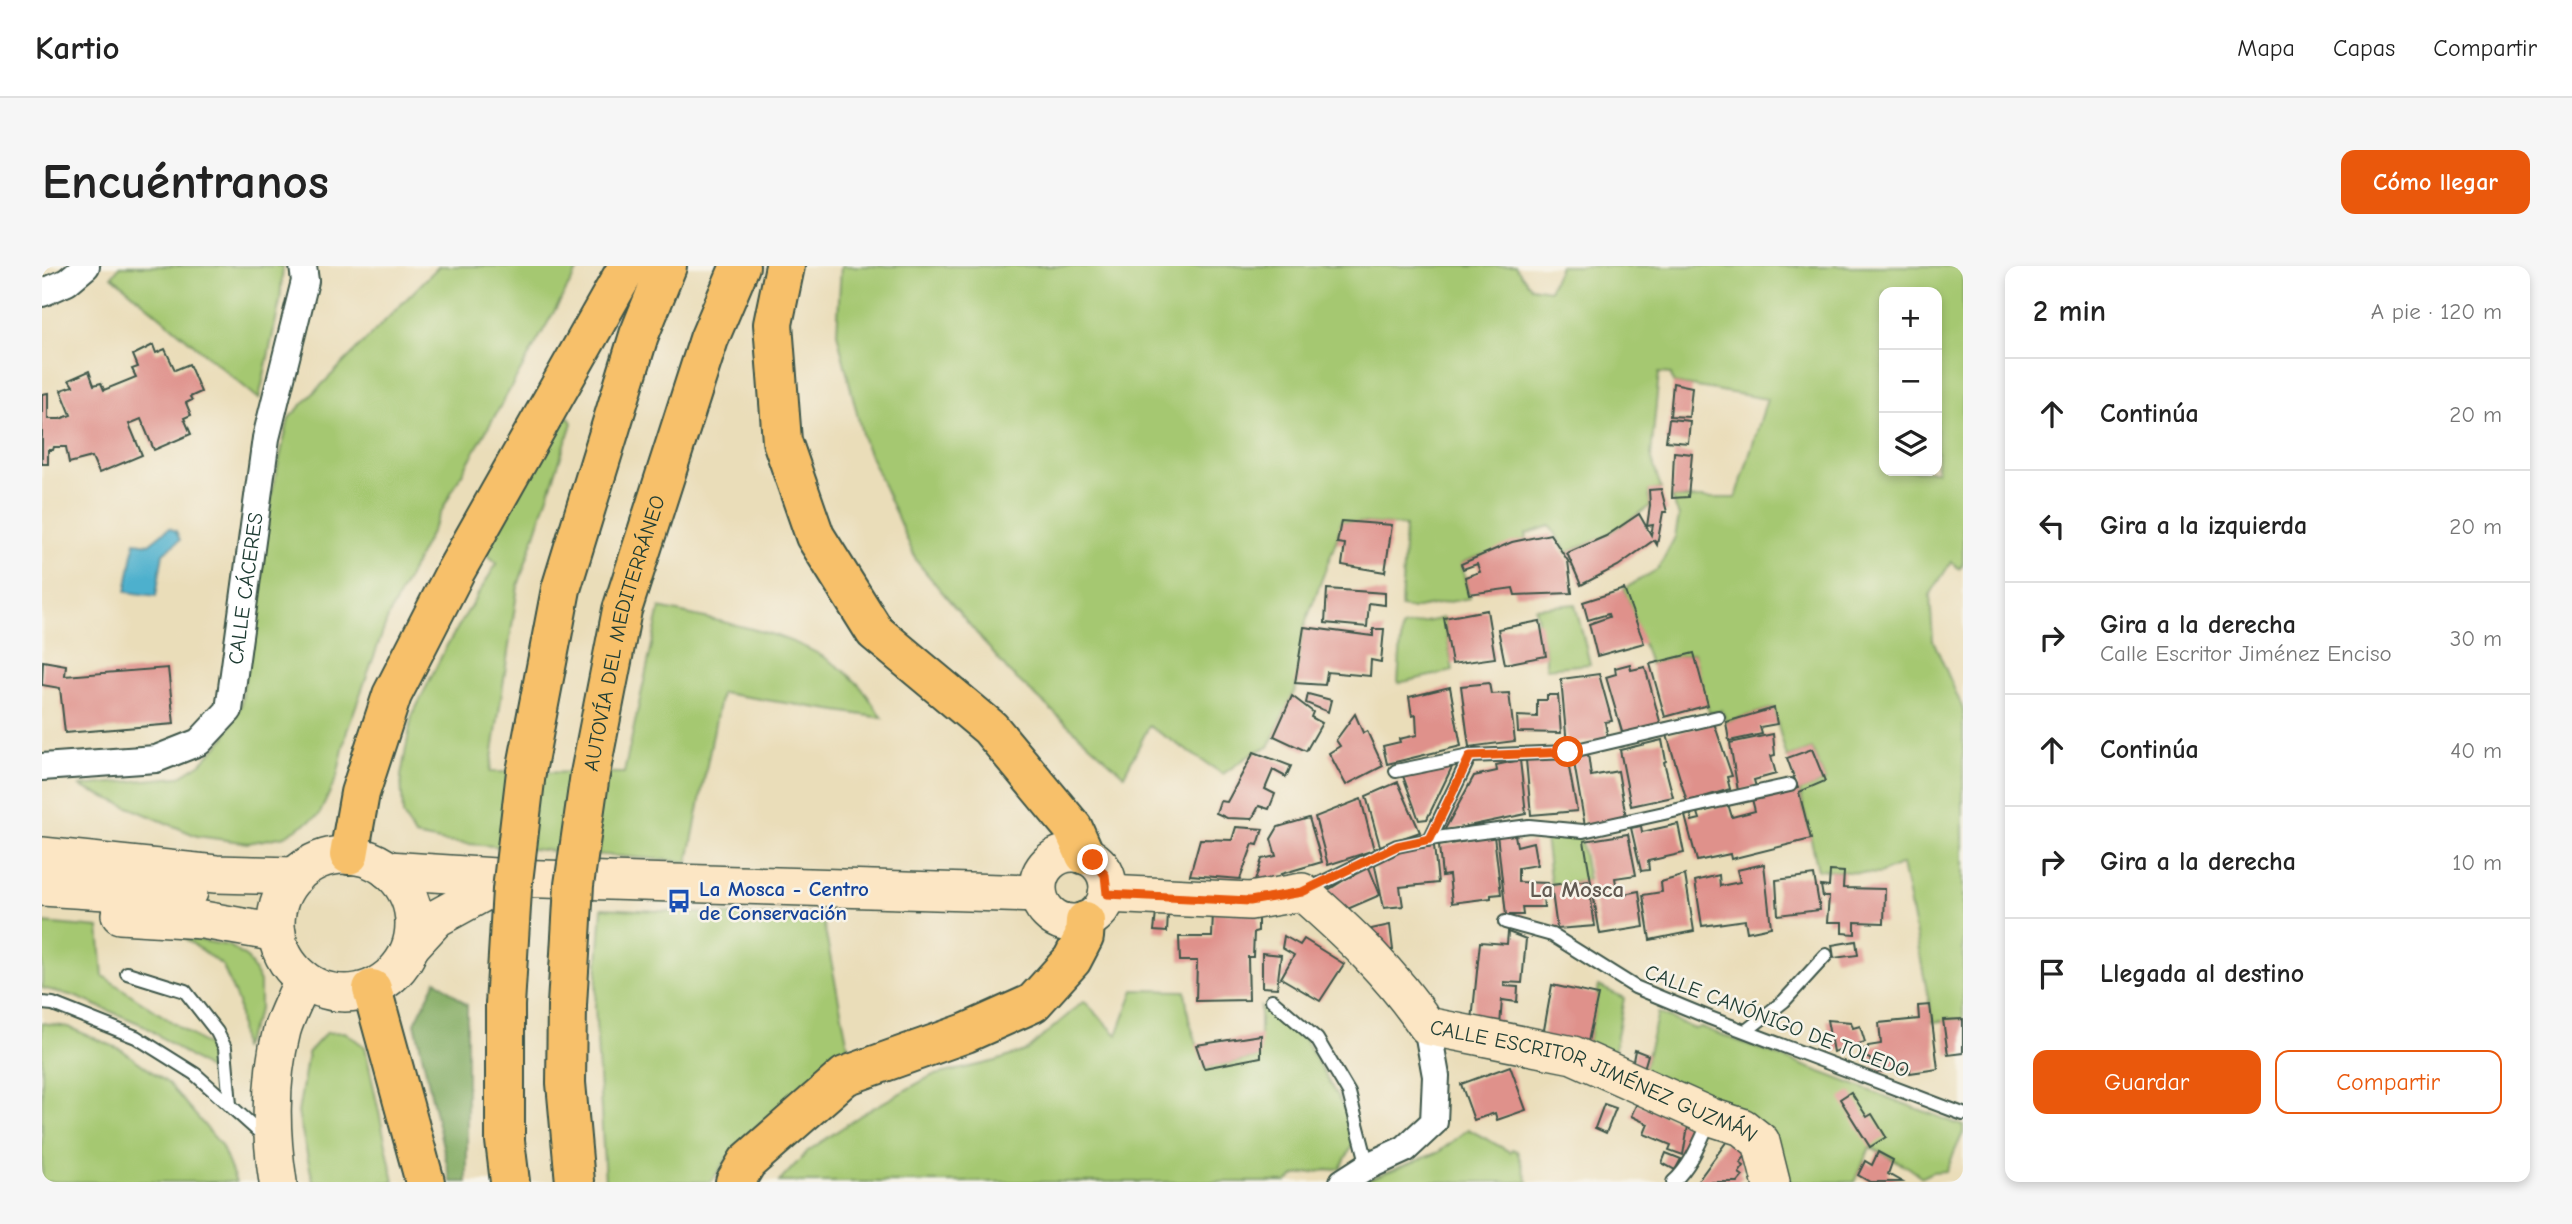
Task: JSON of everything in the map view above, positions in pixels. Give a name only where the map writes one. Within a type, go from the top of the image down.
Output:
[{"type":"highway","points":[[349,855],[360,793],[392,695],[455,572],[628,266]]},
{"type":"highway","points":[[510,1182],[505,1141],[505,1005],[512,890],[526,772],[561,589],[639,335],[667,266]]},
{"type":"highway","name":"AUTOVÍA DEL MEDITERRÁNEO","points":[[575,1182],[566,1083],[567,1005],[574,885],[590,774],[622,610],[709,339],[740,266]]},
{"type":"highway","points":[[785,266],[773,324],[782,441],[816,536],[875,632],[990,728],[1073,828],[1085,855]]},
{"type":"highway","points":[[735,1182],[747,1162],[845,1076],[966,1033],[1033,1003],[1072,960],[1096,908]]},
{"type":"highway","points":[[372,989],[425,1182]]},
{"type":"main road","points":[[349,855],[370,859],[388,870],[403,886],[412,904],[415,924],[412,944],[403,963],[389,978],[372,989],[348,993],[324,990],[303,979],[290,966],[281,950],[276,930],[279,903],[293,879],[312,863],[330,856],[349,855]]},
{"type":"main road","points":[[1061,855],[1085,855],[1101,866],[1108,884],[1096,908],[1073,923],[1061,921],[1050,915],[1042,905],[1038,894],[1038,881],[1042,870],[1050,861],[1061,855]]},
{"type":"main road","points":[[42,856],[293,879]]},
{"type":"main road","points":[[388,870],[511,878],[1038,894]]},
{"type":"main road","points":[[412,944],[437,919],[511,878]]},
{"type":"main road","points":[[42,887],[122,892],[256,892],[293,879]]},
{"type":"main road","points":[[122,892],[256,916],[276,930]]},
{"type":"main road","points":[[1096,908],[1250,901],[1302,892]]},
{"type":"main road","name":"CALLE ESCRITOR JIMÉNEZ GUZMÁN","points":[[1302,892],[1352,935],[1407,995],[1427,1026],[1573,1055],[1711,1117],[1742,1126],[1761,1143],[1771,1182]]},
{"type":"main road","points":[[42,911],[204,920],[276,930]]},
{"type":"main road","points":[[278,1182],[272,1143],[272,1093],[282,1029],[303,979]]},
{"type":"street","points":[[42,293],[67,282],[86,266]]},
{"type":"street","name":"CALLE CÁCERES","points":[[42,767],[156,759],[199,742],[229,710],[266,439],[305,281],[303,266]]},
{"type":"street","points":[[1342,1182],[1368,1166],[1405,1149],[1433,1122],[1436,1076],[1427,1026]]},
{"type":"lane","points":[[1396,771],[1470,756],[1568,752],[1718,717]]},
{"type":"lane","points":[[1430,839],[1470,756]]},
{"type":"lane","points":[[1302,892],[1397,846],[1529,826],[1583,831],[1790,785]]},
{"type":"lane","name":"CALLE CANÓNIGO DE TOLEDO","points":[[1505,922],[1552,935],[1635,987],[1963,1114]]},
{"type":"lane","points":[[1746,1031],[1784,1001],[1826,956]]},
{"type":"lane","points":[[127,973],[185,991],[217,1032],[225,1048],[230,1105]]},
{"type":"lane","points":[[1272,1000],[1317,1039],[1349,1093],[1368,1166]]},
{"type":"lane","points":[[42,1003],[53,1004],[136,1037],[195,1074],[272,1143]]},
{"type":"lane","points":[[1673,1182],[1681,1175],[1695,1152],[1711,1117]]},
{"type":"green space","points":[[120,266],[283,266],[280,301],[259,399],[112,276]]},
{"type":"green space","points":[[439,266],[580,266],[452,491],[389,615],[347,731],[337,777],[319,815],[285,836],[248,843],[197,836],[79,786],[179,777],[201,763],[224,739],[241,705],[272,492],[289,418]]},
{"type":"green space","points":[[841,266],[1515,266],[1531,287],[1549,290],[1560,266],[1963,266],[1963,563],[1960,569],[1951,562],[1930,595],[1933,640],[1963,709],[1963,1019],[1933,1022],[1902,864],[1879,874],[1818,870],[1800,791],[1825,781],[1812,749],[1787,758],[1773,708],[1726,722],[1722,710],[1709,713],[1694,653],[1650,664],[1624,589],[1658,569],[1675,537],[1679,516],[1672,498],[1736,498],[1767,399],[1673,383],[1671,374],[1659,373],[1651,456],[1661,489],[1649,491],[1650,506],[1606,536],[1567,553],[1550,526],[1526,534],[1527,539],[1466,561],[1461,564],[1470,598],[1412,609],[1401,607],[1405,526],[1341,521],[1304,627],[1296,688],[1269,747],[1254,752],[1223,774],[1149,726],[1124,775],[1009,672],[917,562],[864,442],[837,333]]},
{"type":"green space","points":[[569,417],[572,423],[518,586],[490,772],[624,773],[660,608],[765,632],[815,652],[857,683],[883,718],[721,693],[688,862],[445,842],[415,836],[403,815],[401,776],[412,716],[446,647],[497,563],[485,553],[561,419]]},
{"type":"green space","points":[[1575,604],[1590,664],[1546,668],[1546,656],[1535,608]]},
{"type":"green space","points":[[1444,618],[1453,671],[1398,683],[1402,627]]},
{"type":"green space","points":[[1580,836],[1588,880],[1551,885],[1545,838]]},
{"type":"green space","points":[[602,908],[732,915],[822,915],[850,1056],[792,1096],[735,1147],[711,1182],[605,1182],[595,1005]]},
{"type":"green space","points":[[42,923],[99,928],[103,976],[211,1048],[215,1074],[143,1025],[74,996],[42,988]]},
{"type":"green space","points":[[183,937],[230,946],[248,959],[260,982],[260,1008],[242,1049],[238,1003],[223,966]]},
{"type":"green space","points":[[436,980],[467,1005],[467,1182],[451,1182],[415,1023]]},
{"type":"green space","points":[[1599,986],[1624,998],[1613,1058],[1587,1048]]},
{"type":"green space","points":[[1134,990],[1185,991],[1189,1020],[1205,1068],[1260,1057],[1260,1006],[1305,1040],[1345,1110],[1353,1145],[1340,1168],[1296,1175],[1286,1182],[779,1182],[808,1151],[864,1113],[931,1076],[996,1061],[1027,1050],[1084,1001],[1117,1035]]},
{"type":"green space","points":[[1658,1013],[1695,1029],[1701,1027],[1963,1126],[1963,1133],[1946,1171],[1932,1172],[1922,1177],[1870,1147],[1855,1182],[1786,1182],[1643,1072]]},
{"type":"green space","points":[[42,1023],[68,1027],[122,1050],[169,1084],[221,1145],[236,1182],[42,1182]]},
{"type":"green space","points":[[345,1032],[365,1047],[394,1182],[313,1182],[298,1113],[308,1053],[326,1033]]},
{"type":"green space","points":[[1468,1129],[1510,1152],[1512,1149],[1517,1151],[1528,1182],[1361,1182],[1439,1152]]},
{"type":"water","points":[[169,528],[176,531],[180,540],[163,553],[156,596],[126,592],[135,542],[149,544]]},
{"type":"building","points":[[153,345],[156,353],[165,349],[175,370],[189,364],[201,392],[190,397],[192,400],[186,403],[191,415],[184,418],[191,434],[154,450],[141,419],[129,424],[142,455],[99,473],[92,457],[69,463],[66,447],[54,447],[53,450],[48,450],[48,464],[42,464],[42,394],[48,393],[48,419],[71,415],[61,390],[73,386],[69,380],[89,371],[94,385],[101,383],[104,390],[136,377],[132,369],[138,367],[133,355]]},
{"type":"building","points":[[1673,383],[1692,387],[1689,417],[1670,416]]},
{"type":"building","points":[[1669,419],[1690,421],[1688,443],[1666,441]]},
{"type":"building","points":[[1674,452],[1692,454],[1688,497],[1672,498]]},
{"type":"building","points":[[1661,489],[1667,512],[1663,512],[1657,545],[1654,540],[1618,566],[1581,585],[1567,553],[1606,536],[1639,514],[1651,535],[1653,525],[1647,526],[1649,490]]},
{"type":"building","points":[[1341,521],[1392,525],[1385,572],[1342,565],[1345,544],[1337,543]]},
{"type":"building","points":[[1550,534],[1568,561],[1572,593],[1515,595],[1513,588],[1469,594],[1465,577],[1480,572],[1477,564],[1463,569],[1461,564],[1512,542]]},
{"type":"building","points":[[1327,589],[1385,593],[1385,605],[1369,603],[1367,627],[1325,623]]},
{"type":"building","points":[[1624,589],[1644,643],[1597,656],[1589,624],[1609,617],[1608,614],[1588,620],[1583,602]]},
{"type":"building","points":[[1487,610],[1495,658],[1452,664],[1444,618]]},
{"type":"building","points":[[1540,621],[1546,656],[1505,664],[1498,629]]},
{"type":"building","points":[[1304,627],[1373,636],[1373,629],[1384,629],[1381,662],[1371,660],[1370,676],[1327,672],[1325,685],[1295,683]]},
{"type":"building","points":[[1694,653],[1708,705],[1665,717],[1650,664]]},
{"type":"building","points":[[43,661],[66,665],[65,676],[168,668],[174,724],[65,733],[60,688],[42,685]]},
{"type":"building","points":[[1630,664],[1631,670],[1645,667],[1661,725],[1623,735],[1606,677],[1616,674],[1615,668]]},
{"type":"building","points":[[1599,674],[1612,721],[1605,722],[1608,738],[1567,745],[1561,679]]},
{"type":"building","points":[[1489,683],[1491,694],[1509,693],[1515,741],[1469,747],[1461,686]]},
{"type":"building","points":[[1450,687],[1461,746],[1387,764],[1383,746],[1417,735],[1416,715],[1412,716],[1409,697]]},
{"type":"building","points":[[1308,694],[1331,700],[1328,712],[1306,703]]},
{"type":"building","points":[[1547,695],[1558,695],[1561,733],[1518,732],[1517,716],[1537,717],[1537,700],[1547,700]]},
{"type":"building","points":[[1292,696],[1313,712],[1311,717],[1322,723],[1306,751],[1274,736]]},
{"type":"building","points":[[1774,708],[1777,724],[1760,727],[1762,734],[1729,741],[1726,722]]},
{"type":"building","points":[[1355,714],[1363,733],[1367,731],[1383,766],[1346,785],[1329,753],[1340,746],[1336,740]]},
{"type":"building","points":[[1714,723],[1732,776],[1727,777],[1730,789],[1687,802],[1667,735]]},
{"type":"building","points":[[1773,734],[1775,755],[1771,756],[1776,774],[1754,780],[1756,787],[1738,791],[1730,743]]},
{"type":"building","points":[[1662,740],[1664,762],[1673,797],[1631,806],[1620,750]]},
{"type":"building","points":[[1812,749],[1825,781],[1799,792],[1811,839],[1731,859],[1730,854],[1697,861],[1685,816],[1691,814],[1692,821],[1700,819],[1698,813],[1728,804],[1732,817],[1755,811],[1752,799],[1798,788],[1787,758]]},
{"type":"building","points":[[1254,752],[1291,766],[1286,777],[1273,770],[1265,789],[1275,794],[1269,809],[1259,806],[1252,819],[1227,818],[1216,813],[1220,801],[1227,802]]},
{"type":"building","points":[[1588,754],[1591,776],[1618,771],[1626,817],[1585,826],[1573,757]]},
{"type":"building","points":[[1567,757],[1577,811],[1531,815],[1526,760]]},
{"type":"building","points":[[1520,760],[1526,814],[1444,831],[1474,776],[1497,771],[1496,765]]},
{"type":"building","points":[[1453,765],[1427,819],[1419,820],[1403,776]]},
{"type":"building","points":[[1398,782],[1420,832],[1380,846],[1366,796]]},
{"type":"building","points":[[1361,799],[1374,850],[1328,865],[1315,817]]},
{"type":"building","points":[[1309,818],[1322,862],[1281,874],[1284,885],[1257,892],[1255,881],[1262,859],[1276,856],[1271,839],[1278,827]]},
{"type":"building","points":[[1678,824],[1684,853],[1648,861],[1649,870],[1641,871],[1631,828],[1641,826],[1642,832]]},
{"type":"building","points":[[1236,827],[1263,829],[1258,845],[1253,844],[1240,879],[1190,875],[1200,839],[1232,840]]},
{"type":"building","points":[[1497,834],[1515,835],[1517,846],[1533,842],[1537,865],[1518,868],[1518,882],[1548,883],[1550,897],[1543,897],[1544,907],[1522,907],[1523,915],[1506,915]]},
{"type":"building","points":[[1628,834],[1636,875],[1615,878],[1618,895],[1639,891],[1644,927],[1600,934],[1584,841]]},
{"type":"building","points":[[1494,836],[1501,894],[1491,895],[1491,898],[1452,903],[1449,875],[1442,876],[1439,846]]},
{"type":"building","points":[[1434,846],[1438,883],[1400,887],[1403,906],[1384,908],[1374,862],[1392,852]]},
{"type":"building","points":[[1764,864],[1771,927],[1747,932],[1745,920],[1702,926],[1695,881],[1719,875],[1720,886],[1740,882],[1737,870]]},
{"type":"building","points":[[1368,865],[1380,895],[1336,914],[1325,892]]},
{"type":"building","points":[[1830,871],[1844,872],[1843,888],[1885,889],[1884,923],[1855,922],[1855,934],[1842,933],[1842,922],[1827,922],[1829,897],[1823,897],[1821,886],[1829,887]]},
{"type":"building","points":[[1685,875],[1694,931],[1650,940],[1643,895],[1662,892],[1661,882]]},
{"type":"building","points":[[1814,875],[1820,910],[1778,915],[1776,880]]},
{"type":"building","points":[[1588,880],[1595,926],[1557,929],[1551,885]]},
{"type":"building","points":[[1213,912],[1258,914],[1253,957],[1248,957],[1249,1000],[1196,1001],[1197,961],[1180,961],[1179,937],[1212,937]]},
{"type":"building","points":[[1156,913],[1168,914],[1167,932],[1154,931]]},
{"type":"building","points":[[1390,925],[1393,950],[1381,950],[1369,940],[1371,929]]},
{"type":"building","points":[[1508,932],[1526,939],[1522,983],[1504,982],[1504,986],[1518,987],[1517,1002],[1502,1000],[1500,1026],[1472,1021],[1480,942],[1507,944]]},
{"type":"building","points":[[1284,936],[1300,945],[1304,939],[1344,964],[1320,1001],[1281,978],[1294,955],[1282,948]]},
{"type":"building","points":[[1856,941],[1858,955],[1834,958],[1832,945]]},
{"type":"building","points":[[1262,953],[1281,955],[1277,988],[1262,987]]},
{"type":"building","points":[[1552,985],[1598,995],[1586,1051],[1542,1041]]},
{"type":"building","points":[[1930,1005],[1938,1069],[1910,1073],[1910,1068],[1879,1072],[1878,1064],[1872,1065],[1870,1059],[1863,1056],[1862,1050],[1868,1046],[1881,1044],[1879,1023],[1919,1019],[1918,1006]]},
{"type":"building","points":[[1963,1019],[1963,1053],[1948,1055],[1943,1020]]},
{"type":"building","points":[[1827,1020],[1851,1022],[1853,1028],[1860,1026],[1865,1042],[1833,1052]]},
{"type":"building","points":[[1261,1035],[1261,1057],[1204,1068],[1196,1045]]},
{"type":"building","points":[[1635,1050],[1648,1055],[1643,1072],[1632,1066]]},
{"type":"building","points":[[1510,1066],[1526,1110],[1497,1120],[1495,1113],[1474,1120],[1461,1084]]},
{"type":"building","points":[[1851,1092],[1867,1117],[1872,1114],[1886,1137],[1870,1147],[1840,1099]]},
{"type":"building","points":[[1637,1103],[1688,1126],[1683,1155],[1669,1150],[1671,1145],[1644,1134],[1648,1124],[1631,1116]]},
{"type":"building","points":[[1604,1104],[1616,1108],[1606,1133],[1595,1128]]},
{"type":"building","points":[[1730,1137],[1749,1151],[1740,1163],[1744,1166],[1739,1173],[1743,1176],[1738,1182],[1697,1182]]},
{"type":"building","points":[[1878,1152],[1893,1160],[1888,1174],[1902,1182],[1870,1182],[1858,1175],[1865,1161],[1872,1165]]},
{"type":"building","points":[[1666,1153],[1681,1159],[1675,1170],[1662,1163]]},
{"type":"place","name":"La Mosca - Centro de Conservación","points":[[679,901]]},
{"type":"district","name":"La Mosca","points":[[1577,889]]},
{"type":"route","points":[[1093,860],[1101,866],[1105,875],[1107,894],[1250,901],[1302,892],[1397,846],[1430,839],[1470,756],[1568,752]]}]
